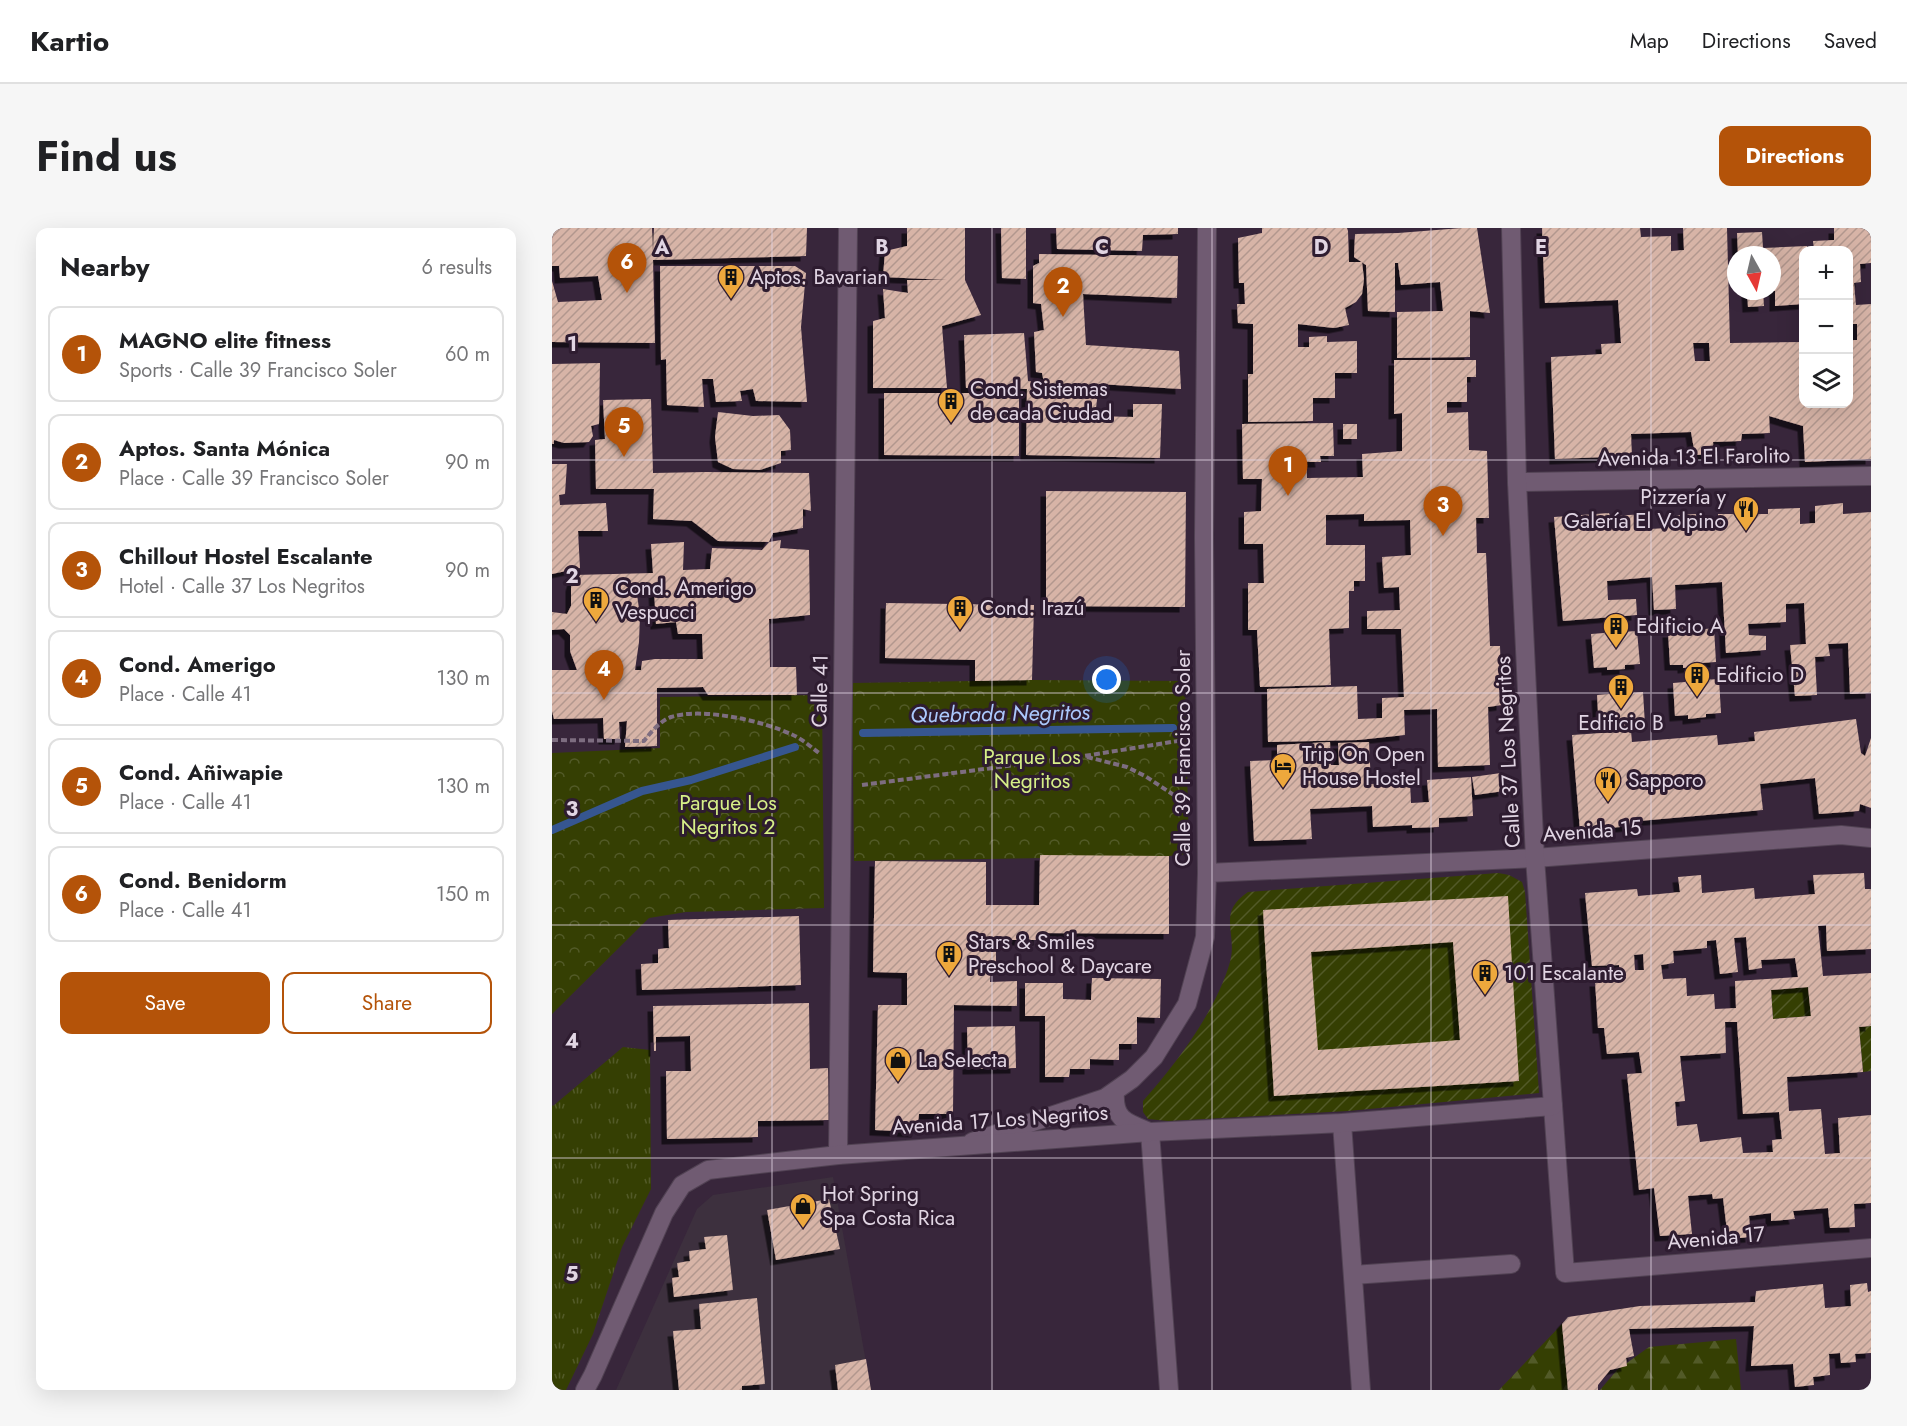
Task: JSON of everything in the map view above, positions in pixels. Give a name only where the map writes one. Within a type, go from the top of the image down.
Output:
[{"type":"street","name":"Calle 41","points":[[838,1155],[848,228]]},
{"type":"street","name":"Calle 39 Francisco Soler","points":[[959,1146],[1105,1098],[1115,1092],[1154,1057],[1187,1004],[1205,937],[1207,873],[1204,537],[1207,228]]},
{"type":"street","name":"Calle 37 Los Negritos","points":[[1511,228],[1517,482],[1535,858],[1565,1273]]},
{"type":"street","name":"Avenida 13 El Farolito","points":[[1517,482],[1871,476]]},
{"type":"street","name":"Avenida 15","points":[[1207,873],[1535,858],[1841,835],[1871,838]]},
{"type":"street","points":[[1115,1092],[1114,1101],[1117,1113],[1126,1123],[1150,1132],[1169,1390]]},
{"type":"street","name":"Avenida 17 Los Negritos","points":[[585,1390],[664,1213],[682,1185],[708,1170],[838,1155],[1150,1132],[1342,1123],[1553,1106]]},
{"type":"street","points":[[1342,1123],[1361,1390]]},
{"type":"street","name":"Avenida 17","points":[[1565,1273],[1871,1248]]},
{"type":"street","points":[[1353,1275],[1511,1264]]},
{"type":"path","points":[[552,740],[644,741],[653,729],[671,717],[720,714],[773,726],[796,736],[842,770]]},
{"type":"path","points":[[842,791],[859,786],[1206,737]]},
{"type":"path","points":[[1084,756],[1127,767],[1207,816]]},
{"type":"shaded area","points":[[833,1177],[871,1390],[616,1390],[697,1209],[713,1195]]},
{"type":"green space","name":"Parque Los Negritos","points":[[1032,680],[1185,681],[1189,854],[854,861],[852,683]]},
{"type":"green space","name":"Parque Los Negritos 2","points":[[822,695],[824,908],[686,912],[649,918],[552,1014],[552,753],[660,748],[660,697]]},
{"type":"green space","points":[[1498,873],[1509,875],[1522,882],[1525,892],[1539,1093],[1348,1111],[1168,1121],[1148,1119],[1143,1112],[1143,1101],[1169,1071],[1194,1036],[1224,981],[1232,952],[1230,916],[1238,900],[1248,892]]},
{"type":"green space","points":[[1808,987],[1811,1016],[1773,1019],[1771,990]]},
{"type":"green space","points":[[1871,1026],[1871,1071],[1863,1072],[1859,1027]]},
{"type":"green space","points":[[623,1047],[650,1050],[651,1189],[622,1247],[593,1334],[566,1390],[552,1390],[552,1105]]},
{"type":"green space","points":[[1562,1324],[1568,1390],[1499,1390]]},
{"type":"green space","points":[[1736,1339],[1741,1390],[1600,1390],[1617,1370],[1649,1347]]},
{"type":"building","points":[[552,228],[652,228],[653,253],[654,228],[807,228],[806,256],[653,260],[655,343],[552,342],[552,281],[558,302],[602,300],[598,276],[560,278],[559,266],[552,266]]},
{"type":"building","points":[[907,228],[965,228],[965,280],[981,315],[942,326],[947,388],[873,388],[873,321],[885,318],[883,289],[908,293],[907,280],[947,280],[883,277],[885,251],[907,246]]},
{"type":"building","points":[[1001,228],[1026,228],[1026,279],[1002,278]]},
{"type":"building","points":[[1056,228],[1178,228],[1178,234],[1143,235],[1142,251],[1057,249]]},
{"type":"building","points":[[1262,228],[1347,228],[1349,262],[1362,262],[1364,279],[1362,294],[1356,302],[1345,308],[1349,325],[1334,328],[1298,324],[1298,347],[1309,347],[1309,337],[1327,336],[1327,342],[1357,341],[1357,373],[1335,373],[1335,398],[1313,398],[1313,421],[1248,422],[1248,374],[1253,374],[1253,324],[1238,323],[1237,304],[1245,304],[1244,283],[1239,283],[1238,238],[1262,233]]},
{"type":"building","points":[[1477,228],[1490,313],[1470,311],[1470,357],[1397,358],[1397,312],[1443,311],[1440,282],[1401,285],[1398,263],[1395,263],[1395,312],[1368,311],[1366,265],[1354,257],[1355,234]]},
{"type":"building","points":[[1542,228],[1640,228],[1641,237],[1671,236],[1671,251],[1684,250],[1683,228],[1727,228],[1727,300],[1729,300],[1730,343],[1799,342],[1799,408],[1853,408],[1853,340],[1857,340],[1857,324],[1853,324],[1853,246],[1814,246],[1813,241],[1834,240],[1834,228],[1871,228],[1871,263],[1860,264],[1861,282],[1854,283],[1856,305],[1871,304],[1871,459],[1805,462],[1803,426],[1769,416],[1770,433],[1742,434],[1741,441],[1713,442],[1714,454],[1695,455],[1691,432],[1631,434],[1632,456],[1555,459],[1551,357],[1602,354],[1601,344],[1621,343],[1618,300],[1545,303]],"holes":[[[1693,343],[1709,343],[1710,361],[1695,361]]]},
{"type":"building","points":[[1762,232],[1763,246],[1738,246],[1737,233]]},
{"type":"building","points":[[1799,246],[1799,304],[1775,306],[1775,300],[1781,300],[1781,247]]},
{"type":"building","points":[[1039,254],[1178,256],[1177,298],[1083,294],[1086,345],[1179,351],[1181,389],[1099,384],[1095,416],[1133,417],[1133,404],[1162,404],[1160,458],[1026,455],[1027,389],[966,388],[964,335],[1024,333],[1028,381],[1044,383],[1042,373],[1036,372],[1034,332],[1044,330],[1041,304],[1033,303],[1033,266],[1039,263]]},
{"type":"building","points":[[660,266],[795,266],[806,273],[801,327],[807,402],[756,401],[753,389],[740,391],[742,401],[716,402],[713,379],[702,379],[704,407],[667,405],[666,359],[661,360]]},
{"type":"building","points":[[1748,300],[1764,300],[1764,306],[1748,307]]},
{"type":"building","points":[[1394,360],[1476,360],[1476,377],[1467,377],[1467,402],[1447,402],[1447,413],[1468,412],[1469,450],[1487,451],[1489,518],[1476,518],[1477,553],[1486,553],[1490,646],[1500,646],[1502,705],[1488,707],[1490,765],[1438,767],[1437,709],[1404,710],[1405,735],[1358,740],[1268,742],[1267,689],[1357,686],[1358,719],[1382,718],[1382,698],[1404,697],[1401,629],[1367,629],[1367,611],[1400,610],[1399,587],[1384,588],[1382,557],[1411,555],[1410,520],[1364,521],[1364,514],[1326,515],[1326,545],[1365,545],[1365,581],[1354,581],[1354,591],[1349,591],[1349,628],[1329,629],[1331,685],[1260,687],[1257,630],[1248,630],[1248,583],[1264,583],[1263,544],[1244,544],[1244,512],[1261,511],[1262,479],[1243,479],[1242,424],[1333,423],[1334,456],[1320,456],[1321,462],[1307,462],[1307,478],[1363,477],[1362,454],[1402,451],[1402,413],[1394,414]]},
{"type":"building","points":[[600,363],[599,424],[591,426],[593,436],[589,442],[564,443],[554,440],[552,444],[552,364]]},
{"type":"building","name":"Cond. Sistemas de cada Ciudad","points":[[884,393],[1019,393],[1019,456],[884,455]]},
{"type":"building","points":[[651,399],[653,473],[809,473],[811,511],[803,509],[803,528],[773,533],[769,542],[718,541],[692,521],[653,519],[654,489],[596,489],[595,440],[605,439],[603,400]]},
{"type":"building","points":[[718,412],[753,416],[779,415],[790,430],[791,450],[781,451],[781,463],[760,470],[733,469],[718,462],[715,437]]},
{"type":"building","points":[[1343,424],[1357,424],[1357,439],[1343,439]]},
{"type":"building","points":[[552,464],[567,464],[565,494],[559,495],[560,505],[606,503],[608,531],[578,531],[580,568],[552,574]]},
{"type":"building","points":[[1046,491],[1186,492],[1185,607],[1046,606]]},
{"type":"building","points":[[1843,503],[1843,514],[1871,512],[1871,693],[1850,694],[1848,643],[1828,644],[1830,656],[1815,657],[1817,695],[1795,696],[1790,645],[1806,644],[1804,603],[1786,604],[1786,622],[1748,624],[1749,635],[1766,636],[1766,650],[1726,653],[1722,582],[1675,585],[1676,609],[1654,610],[1652,577],[1607,581],[1608,600],[1636,599],[1637,615],[1563,621],[1554,517],[1609,513],[1610,516],[1647,514],[1649,529],[1668,528],[1667,516],[1696,514],[1697,526],[1718,525],[1718,514],[1768,514],[1768,509],[1800,508],[1800,524],[1815,523],[1815,506]]},
{"type":"building","points":[[781,540],[780,548],[809,550],[810,615],[769,619],[770,667],[796,667],[797,695],[708,695],[703,687],[657,688],[657,746],[625,747],[627,721],[619,722],[620,739],[604,739],[603,718],[554,719],[552,670],[577,670],[570,651],[570,635],[564,629],[552,630],[552,612],[567,614],[571,606],[571,586],[574,575],[653,573],[651,544],[684,542],[683,570],[710,569],[712,548],[762,550],[769,542]],"holes":[[[636,587],[654,590],[656,624],[676,622],[678,634],[702,634],[703,659],[642,661],[641,670],[635,670],[640,616]]]},
{"type":"building","name":"Cond. Irazú","points":[[886,603],[1034,605],[1032,680],[975,681],[975,660],[885,658]]},
{"type":"building","points":[[1697,626],[1697,630],[1714,628],[1716,662],[1683,668],[1683,665],[1670,665],[1668,632],[1680,632],[1680,627]]},
{"type":"building","name":"Edificio A","points":[[1620,628],[1621,632],[1637,631],[1640,664],[1625,665],[1625,669],[1594,668],[1591,634],[1604,633],[1604,629]]},
{"type":"building","name":"Edificio D","points":[[1702,676],[1702,680],[1719,679],[1721,713],[1688,719],[1688,715],[1675,716],[1673,683],[1685,682],[1685,678]]},
{"type":"building","name":"Edificio B","points":[[1626,689],[1626,693],[1643,692],[1645,725],[1630,726],[1631,730],[1599,729],[1597,695],[1609,694],[1609,690]]},
{"type":"building","points":[[1856,719],[1861,753],[1865,756],[1871,738],[1871,808],[1860,804],[1859,811],[1819,814],[1815,778],[1760,784],[1763,810],[1639,821],[1640,825],[1580,831],[1572,735],[1631,731],[1632,742],[1717,735],[1718,745],[1755,741],[1754,732]]},
{"type":"building","points":[[1330,742],[1331,765],[1339,765],[1338,743],[1369,742],[1371,784],[1410,782],[1411,803],[1429,802],[1427,780],[1471,777],[1473,816],[1439,818],[1439,827],[1412,828],[1412,825],[1373,827],[1372,806],[1310,809],[1312,839],[1254,841],[1250,761],[1277,760],[1277,745]]},
{"type":"building","points":[[1501,773],[1504,791],[1475,795],[1472,777]]},
{"type":"building","points":[[1040,855],[1169,856],[1169,934],[1039,933],[1039,940],[996,940],[996,966],[991,966],[990,982],[1017,981],[1017,1006],[954,1005],[953,1114],[919,1114],[917,1132],[875,1130],[878,1005],[907,1005],[907,973],[873,972],[875,861],[986,862],[986,905],[1039,905]]},
{"type":"building","points":[[1864,873],[1865,889],[1871,889],[1871,949],[1827,951],[1826,925],[1818,926],[1823,976],[1871,973],[1871,1026],[1859,1027],[1863,1072],[1787,1077],[1789,1111],[1821,1109],[1825,1154],[1840,1153],[1838,1118],[1871,1115],[1871,1203],[1854,1204],[1855,1227],[1830,1228],[1828,1208],[1793,1211],[1795,1219],[1771,1221],[1771,1213],[1749,1216],[1751,1237],[1728,1239],[1723,1198],[1713,1199],[1712,1194],[1688,1196],[1692,1234],[1660,1236],[1654,1188],[1639,1190],[1627,1074],[1642,1073],[1639,1052],[1607,1054],[1604,1028],[1598,1028],[1595,981],[1620,981],[1619,965],[1592,966],[1585,893],[1637,889],[1638,896],[1680,892],[1678,877],[1701,875],[1702,893],[1754,888],[1755,899],[1815,894],[1813,875]],"holes":[[[1746,937],[1749,970],[1762,968],[1761,960],[1795,958],[1798,977],[1735,981],[1736,1008],[1715,1009],[1714,994],[1687,996],[1686,978],[1663,979],[1661,965],[1674,963],[1673,951],[1707,948],[1707,941],[1716,940],[1720,974],[1738,972],[1734,938]],[[1643,954],[1644,970],[1635,970],[1634,955]],[[1808,987],[1811,1016],[1773,1019],[1771,990]],[[1725,1022],[1737,1022],[1743,1114],[1779,1112],[1782,1139],[1772,1140],[1773,1152],[1743,1153],[1741,1137],[1700,1142],[1697,1124],[1677,1126],[1675,1102],[1685,1101],[1680,1056],[1726,1053]]]},
{"type":"building","name":"101 Escalante","points":[[1508,896],[1519,1081],[1274,1096],[1263,910]],"holes":[[[1453,942],[1460,1040],[1318,1050],[1311,952]]]},
{"type":"building","points":[[799,916],[801,985],[642,990],[641,964],[658,963],[658,949],[669,948],[668,920]]},
{"type":"building","points":[[1092,978],[1161,979],[1160,1018],[1137,1017],[1137,1044],[1119,1044],[1119,1060],[1090,1059],[1090,1069],[1070,1069],[1069,1077],[1045,1077],[1045,1016],[1025,1016],[1025,983],[1063,983],[1063,999],[1091,1000]]},
{"type":"building","points":[[809,1003],[810,1069],[828,1068],[829,1120],[758,1121],[758,1137],[667,1139],[666,1071],[691,1071],[690,1036],[656,1037],[656,1051],[654,1051],[653,1006]]},
{"type":"building","points":[[1015,1026],[1016,1068],[968,1069],[967,1027]]},
{"type":"building","name":"Hot Spring Spa Costa Rica","points":[[829,1199],[840,1249],[776,1260],[767,1210]]},
{"type":"building","points":[[727,1235],[733,1290],[674,1297],[672,1278],[679,1277],[677,1263],[690,1261],[689,1251],[706,1249],[704,1237]]},
{"type":"building","points":[[1867,1283],[1868,1292],[1871,1291],[1871,1353],[1855,1354],[1856,1362],[1841,1363],[1840,1353],[1829,1354],[1830,1375],[1813,1377],[1814,1385],[1795,1387],[1793,1364],[1751,1366],[1754,1326],[1629,1329],[1634,1356],[1626,1358],[1627,1366],[1610,1370],[1598,1385],[1598,1390],[1568,1390],[1562,1324],[1568,1317],[1640,1306],[1755,1302],[1756,1291],[1823,1284],[1825,1308],[1851,1306],[1850,1285]]},
{"type":"building","points":[[757,1298],[765,1384],[742,1386],[742,1390],[679,1390],[673,1331],[701,1329],[699,1304]]},
{"type":"building","points":[[866,1359],[871,1390],[838,1390],[835,1365]]},
{"type":"waterway","name":"Quebrada Negritos","points":[[863,733],[1173,728]]},
{"type":"waterway","name":"Quebrada Negritos","points":[[552,830],[642,791],[691,780],[795,747]]},
{"type":"place","name":"Cond. Benidorm","points":[[627,293]]},
{"type":"place","name":"Aptos. Bavarian","points":[[731,300]]},
{"type":"place","name":"Aptos. Santa Mónica","points":[[1063,317]]},
{"type":"place","name":"Cond. Sistemas de cada Ciudad","points":[[951,424]]},
{"type":"place","name":"Cond. Añiwapie","points":[[624,457]]},
{"type":"place","name":"MAGNO elite fitness","points":[[1288,496]]},
{"type":"place","name":"Pizzería y Galería El Volpino","points":[[1746,532]]},
{"type":"place","name":"Chillout Hostel Escalante","points":[[1443,536]]},
{"type":"place","name":"Cond. Amerigo Vespucci","points":[[596,623]]},
{"type":"place","name":"Cond. Irazú","points":[[960,631]]},
{"type":"place","name":"Edificio A","points":[[1616,649]]},
{"type":"place","name":"Edificio D","points":[[1697,698]]},
{"type":"place","name":"Cond. Amerigo","points":[[604,700]]},
{"type":"place","name":"Edificio B","points":[[1621,710]]},
{"type":"place","name":"Trip On Open House Hostel","points":[[1283,789]]},
{"type":"place","name":"Sapporo","points":[[1608,803]]},
{"type":"place","name":"Stars & Smiles Preschool & Daycare","points":[[949,977]]},
{"type":"place","name":"101 Escalante","points":[[1485,996]]},
{"type":"place","name":"La Selecta","points":[[898,1083]]},
{"type":"place","name":"Hot Spring Spa Costa Rica","points":[[803,1229]]}]
